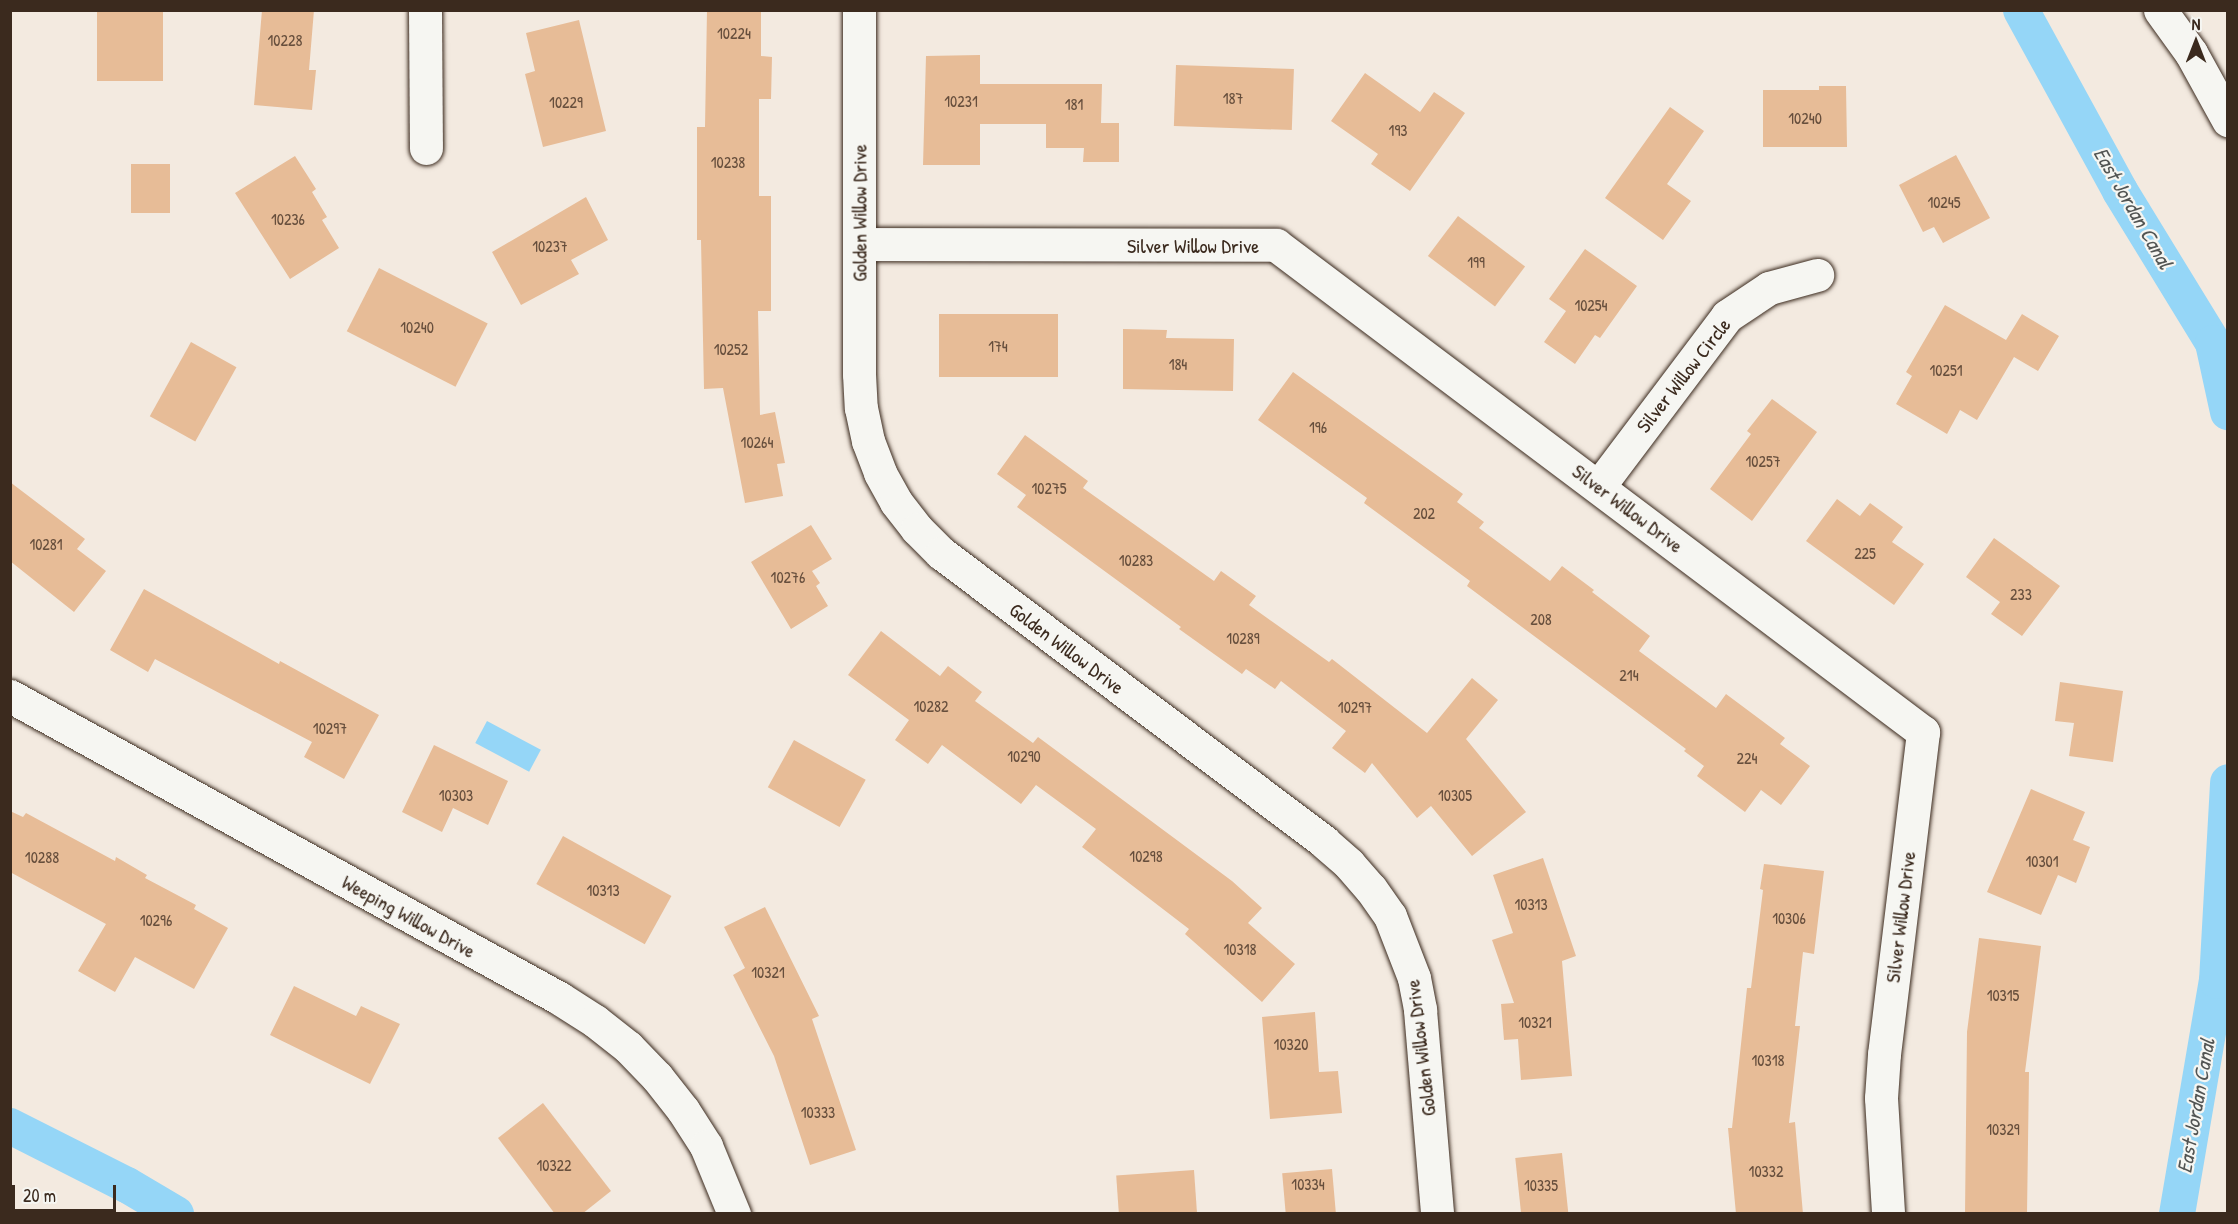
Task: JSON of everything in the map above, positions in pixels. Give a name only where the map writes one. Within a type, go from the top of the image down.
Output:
[{"type":"street","points":[[425,10],[426,148]]},
{"type":"street","name":"Golden Willow Drive","points":[[859,10],[861,408],[868,441],[880,473],[896,502],[917,529],[941,553],[1324,842],[1349,864],[1371,889],[1390,916],[1414,978],[1420,1010],[1437,1214]]},
{"type":"street","points":[[2160,10],[2191,53],[2228,120]]},
{"type":"street","name":"Silver Willow Drive","points":[[859,244],[1276,245],[1923,732],[1884,1054],[1881,1098],[1888,1214]]},
{"type":"street","name":"Silver Willow Circle","points":[[1599,486],[1727,316],[1769,288],[1817,275]]},
{"type":"street","name":"Weeping Willow Drive","points":[[10,696],[559,998],[595,1021],[642,1062],[683,1110],[706,1146],[734,1214]]},
{"type":"water","points":[[487,721],[541,750],[529,772],[475,743]]},
{"type":"building","points":[[97,10],[163,10],[163,81],[97,81]]},
{"type":"building","points":[[262,10],[314,10],[309,70],[316,70],[312,110],[254,105]]},
{"type":"building","points":[[707,10],[761,10],[761,56],[772,57],[771,99],[759,99],[759,196],[771,196],[771,311],[758,311],[760,415],[775,412],[785,463],[777,464],[783,496],[745,503],[723,388],[704,389],[701,240],[697,240],[697,127],[705,127]]},
{"type":"building","points":[[579,20],[606,131],[543,147],[525,74],[535,71],[526,33]]},
{"type":"building","points":[[980,55],[980,84],[1102,84],[1101,123],[1119,123],[1119,162],[1083,162],[1084,148],[1046,148],[1046,124],[980,124],[980,165],[923,165],[926,56]]},
{"type":"building","points":[[1176,65],[1294,69],[1292,130],[1174,126]]},
{"type":"building","points":[[1365,73],[1420,112],[1434,92],[1465,113],[1410,191],[1371,164],[1378,154],[1331,121]]},
{"type":"building","points":[[1819,86],[1846,86],[1847,147],[1763,147],[1763,90],[1819,90]]},
{"type":"building","points":[[1670,107],[1704,131],[1667,184],[1691,201],[1663,240],[1605,198]]},
{"type":"building","points":[[1956,155],[1990,218],[1943,243],[1934,227],[1923,232],[1899,185]]},
{"type":"building","points":[[295,156],[316,189],[312,192],[327,217],[322,220],[339,248],[290,279],[235,193]]},
{"type":"building","points":[[131,164],[170,164],[170,213],[131,213]]},
{"type":"building","points":[[586,197],[608,240],[571,260],[579,274],[521,305],[492,252]]},
{"type":"building","points":[[1458,216],[1525,267],[1495,306],[1428,256]]},
{"type":"building","points":[[1585,249],[1637,286],[1600,338],[1595,335],[1575,364],[1544,342],[1566,311],[1549,299]]},
{"type":"building","points":[[379,268],[488,323],[455,387],[347,331]]},
{"type":"building","points":[[1945,305],[2006,340],[2022,314],[2059,336],[2038,371],[2014,357],[1977,420],[1960,410],[1947,434],[1896,404],[1912,376],[1906,372]]},
{"type":"building","points":[[939,314],[1058,314],[1058,377],[939,377]]},
{"type":"building","points":[[1123,329],[1167,330],[1166,338],[1234,339],[1233,391],[1123,389]]},
{"type":"building","points":[[191,342],[236,367],[195,442],[150,416]]},
{"type":"building","points":[[1293,372],[1463,494],[1457,502],[1484,522],[1479,528],[1550,581],[1562,566],[1594,590],[1592,592],[1650,636],[1639,651],[1716,708],[1726,694],[1785,738],[1780,744],[1810,766],[1781,805],[1761,790],[1745,812],[1697,776],[1704,766],[1684,751],[1686,749],[1467,586],[1470,581],[1364,503],[1367,498],[1258,420]]},
{"type":"building","points":[[1772,399],[1817,432],[1752,521],[1710,489],[1751,434],[1747,431]]},
{"type":"building","points":[[1025,435],[1088,481],[1083,488],[1214,581],[1221,571],[1256,596],[1249,605],[1329,662],[1332,659],[1427,733],[1472,678],[1498,700],[1466,739],[1526,812],[1472,856],[1431,806],[1417,818],[1372,763],[1365,773],[1332,748],[1346,731],[1281,681],[1275,689],[1246,669],[1242,674],[1017,507],[1026,495],[997,474]]},
{"type":"building","points":[[10,482],[85,539],[77,549],[106,571],[74,612],[10,561]]},
{"type":"building","points":[[1837,499],[1860,516],[1870,503],[1903,527],[1892,542],[1924,564],[1894,605],[1806,541]]},
{"type":"building","points":[[811,525],[832,559],[812,571],[820,583],[816,586],[828,606],[791,629],[751,562]]},
{"type":"building","points":[[1994,538],[2060,586],[2022,636],[1991,614],[2000,602],[1966,577]]},
{"type":"building","points":[[144,589],[279,664],[280,661],[379,715],[344,779],[304,757],[312,742],[155,659],[148,672],[110,650]]},
{"type":"building","points":[[881,631],[940,676],[948,666],[982,692],[975,701],[1033,743],[1038,737],[1232,881],[1262,908],[1248,923],[1295,964],[1262,1002],[1185,934],[1189,929],[1082,847],[1096,829],[1036,785],[1021,804],[942,745],[928,764],[895,740],[909,720],[848,675]]},
{"type":"building","points":[[2060,682],[2123,691],[2113,762],[2069,756],[2074,723],[2055,721]]},
{"type":"building","points":[[794,740],[866,780],[840,827],[768,787]]},
{"type":"building","points":[[434,745],[508,781],[488,825],[453,808],[442,832],[402,812]]},
{"type":"building","points":[[2031,789],[2085,812],[2073,840],[2090,847],[2076,883],[2058,875],[2041,915],[1987,892]]},
{"type":"building","points":[[10,811],[23,817],[26,813],[115,861],[116,857],[147,875],[145,878],[196,905],[194,909],[228,928],[194,989],[135,957],[115,992],[78,971],[106,924],[10,872]]},
{"type":"building","points":[[563,836],[671,896],[645,944],[536,884]]},
{"type":"building","points":[[1543,858],[1576,956],[1562,961],[1572,1076],[1521,1080],[1518,1039],[1504,1040],[1501,1004],[1514,1003],[1492,940],[1513,933],[1493,875]]},
{"type":"building","points":[[1764,864],[1824,871],[1814,954],[1803,952],[1795,1026],[1800,1026],[1789,1123],[1795,1122],[1803,1214],[1736,1214],[1728,1128],[1732,1128],[1747,988],[1751,988],[1763,890],[1760,889]]},
{"type":"building","points":[[765,907],[819,1016],[812,1019],[856,1150],[810,1165],[774,1056],[733,975],[745,968],[724,927]]},
{"type":"building","points":[[1979,938],[2041,946],[2025,1072],[2029,1072],[2027,1214],[1965,1214],[1967,1032]]},
{"type":"building","points":[[294,986],[356,1016],[361,1006],[400,1024],[370,1084],[270,1035]]},
{"type":"building","points":[[1315,1012],[1319,1072],[1338,1071],[1342,1113],[1270,1119],[1262,1017]]},
{"type":"building","points":[[543,1103],[611,1191],[582,1214],[555,1214],[498,1138]]},
{"type":"building","points":[[1562,1153],[1568,1214],[1521,1214],[1515,1158]]},
{"type":"building","points":[[1332,1169],[1336,1214],[1286,1214],[1282,1173]]},
{"type":"building","points":[[1194,1170],[1197,1214],[1119,1214],[1116,1175]]},
{"type":"waterway","name":"East Jordan Canal","points":[[2021,10],[2120,191],[2213,343],[2228,412]]},
{"type":"waterway","name":"East Jordan Canal","points":[[2177,1214],[2217,981],[2228,782]]},
{"type":"waterway","points":[[10,1126],[127,1185],[176,1214]]}]
